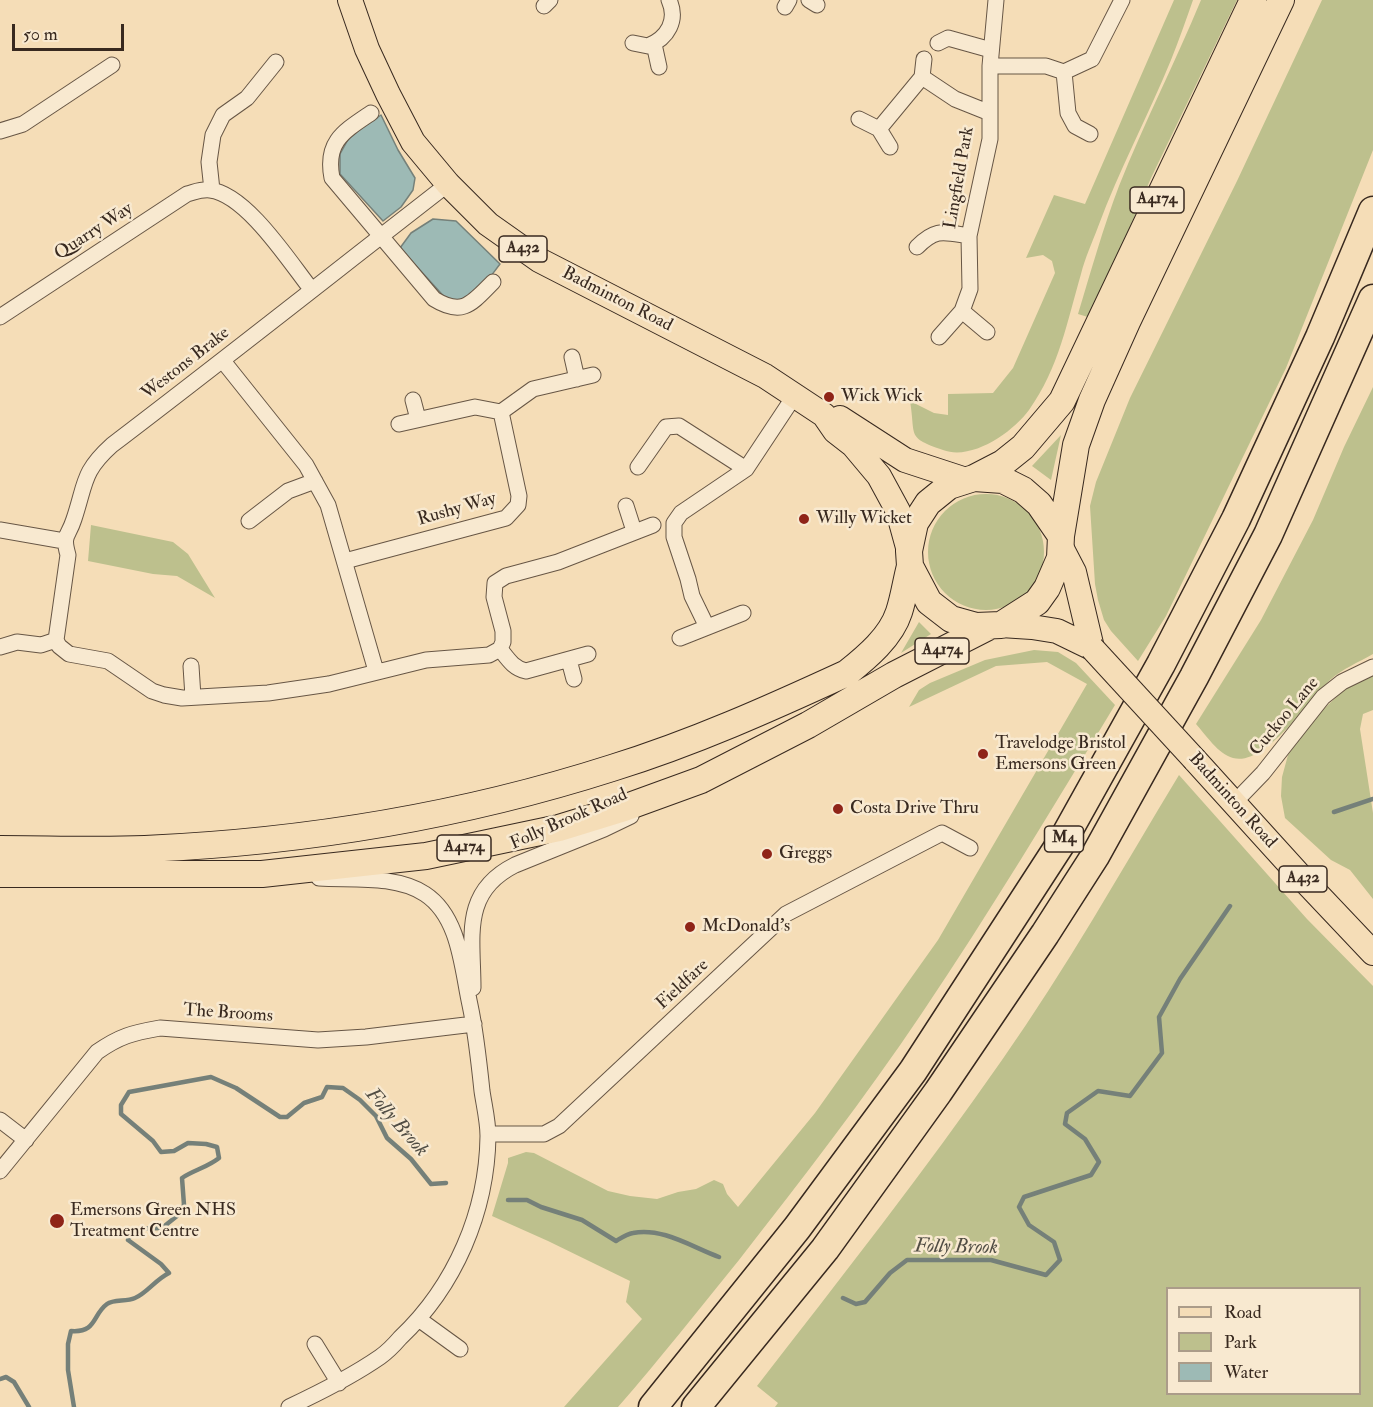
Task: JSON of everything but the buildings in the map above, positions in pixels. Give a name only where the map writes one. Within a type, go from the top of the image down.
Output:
[{"type":"highway","name":"A4174","points":[[970,479],[1003,463],[1023,447],[1062,401],[1253,0]]},
{"type":"highway","name":"A4174","points":[[1061,541],[1076,445],[1092,400],[1281,0]]},
{"type":"highway","name":"M4","points":[[653,1407],[797,1228],[913,1071],[1063,840],[1161,664],[1236,519],[1320,337],[1373,211]]},
{"type":"highway","name":"M4","points":[[696,1407],[839,1230],[938,1092],[1095,856],[1194,677],[1268,535],[1373,299]]},
{"type":"highway","points":[[970,479],[1003,480],[1023,490],[1039,504],[1061,541],[1055,572],[1047,588],[1036,602],[996,626],[976,626],[951,619],[928,602],[909,558],[915,524],[928,503],[949,486],[970,479]]},
{"type":"highway","name":"A4174","points":[[0,849],[144,849],[242,842],[360,827],[451,811],[612,768],[700,737],[847,673],[864,660],[884,638],[898,614],[909,558]]},
{"type":"highway","name":"A4174","points":[[0,874],[262,874],[426,856],[559,828],[624,808],[701,780],[808,725],[894,675],[996,626]]},
{"type":"main road","name":"Badminton Road","points":[[350,0],[367,49],[413,142],[448,184],[488,224],[539,260],[731,357],[795,394],[824,415],[836,431],[853,444],[879,476],[898,511],[909,558]]},
{"type":"main road","name":"Badminton Road","points":[[824,415],[844,419],[905,460],[970,479]]},
{"type":"main road","name":"Badminton Road","points":[[1061,541],[1074,572],[1092,648]]},
{"type":"main road","name":"Badminton Road","points":[[996,626],[1032,627],[1057,631],[1092,648],[1373,953]]},
{"type":"street","points":[[633,43],[643,46],[654,44],[663,38],[670,29],[674,13],[669,0]]},
{"type":"street","name":"Lingfield Park","points":[[939,337],[962,311],[970,289],[969,236],[990,139],[991,58],[996,0]]},
{"type":"street","points":[[938,43],[948,38],[991,58],[1046,66],[1064,72],[1092,59],[1123,9]]},
{"type":"street","points":[[654,44],[659,67]]},
{"type":"street","points":[[879,129],[922,77],[924,59]]},
{"type":"street","points":[[276,62],[247,98],[223,115],[213,135],[209,162],[212,190],[233,198],[250,212],[311,289]]},
{"type":"street","points":[[0,130],[22,124],[112,65]]},
{"type":"street","points":[[1064,72],[1068,113],[1075,126],[1090,134]]},
{"type":"street","points":[[922,77],[955,99],[990,113]]},
{"type":"street","points":[[370,113],[342,133],[329,161],[332,178],[434,299],[448,308],[459,308],[473,302],[493,282]]},
{"type":"street","points":[[859,119],[879,129],[890,147]]},
{"type":"street","name":"Westons Brake","points":[[56,640],[68,555],[64,541],[74,521],[84,480],[96,459],[448,184]]},
{"type":"street","name":"Quarry Way","points":[[0,317],[187,194],[212,190]]},
{"type":"street","points":[[917,248],[930,234],[946,233],[969,236]]},
{"type":"street","points":[[962,311],[987,332]]},
{"type":"street","points":[[572,357],[577,379]]},
{"type":"street","points":[[223,361],[306,465],[328,504],[376,671]]},
{"type":"street","points":[[399,424],[475,407],[501,412],[533,389],[593,375]]},
{"type":"street","points":[[707,627],[692,596],[674,537],[674,523],[681,513],[746,469],[795,394]]},
{"type":"street","points":[[413,400],[418,419]]},
{"type":"street","name":"Rushy Way","points":[[345,561],[506,519],[513,513],[518,505],[519,496],[501,412]]},
{"type":"street","points":[[638,467],[666,427],[679,426],[746,469]]},
{"type":"street","points":[[249,521],[288,491],[315,481]]},
{"type":"street","points":[[626,506],[634,531]]},
{"type":"street","points":[[0,647],[17,642],[41,645],[56,640],[59,646],[69,654],[108,661],[152,691],[182,698],[279,691],[329,684],[426,660],[489,655],[500,649],[503,642],[503,631],[494,597],[495,583],[506,576],[558,562],[653,525]]},
{"type":"street","points":[[0,530],[64,541]]},
{"type":"street","points":[[680,638],[743,613]]},
{"type":"street","points":[[500,649],[511,663],[526,671],[588,654]]},
{"type":"street","points":[[569,660],[574,679]]},
{"type":"street","points":[[191,666],[193,697]]},
{"type":"street","name":"Cuckoo Lane","points":[[1234,803],[1263,773],[1323,697],[1341,682],[1373,667]]},
{"type":"street","name":"Folly Brook Road","points":[[474,1024],[474,909],[489,883],[502,871],[604,830],[701,780]]},
{"type":"street","name":"Fieldfare","points":[[488,1134],[544,1134],[559,1126],[786,914],[942,833],[970,848]]},
{"type":"street","name":"Folly Brook Road","points":[[262,874],[397,882],[426,895],[441,910],[456,937],[474,1024],[488,1134],[485,1177],[475,1221],[460,1257],[442,1289],[420,1320],[382,1356],[339,1383],[289,1407]]},
{"type":"street","name":"The Brooms","points":[[0,1171],[97,1052],[117,1039],[135,1032],[160,1028],[318,1040],[366,1037],[474,1024]]},
{"type":"street","points":[[0,1120],[26,1140]]},
{"type":"street","points":[[420,1320],[460,1349]]},
{"type":"street","points":[[315,1344],[339,1383]]},
{"type":"green space","points":[[1174,0],[1193,0],[1171,60],[1115,185],[1089,251],[1061,344],[1039,394],[1029,410],[1013,427],[979,448],[954,452],[923,442],[913,429],[910,401],[934,413],[948,415],[948,394],[993,393],[1013,368],[1055,273],[1052,261],[1043,255],[1026,258],[1054,195],[1085,204]]},
{"type":"green space","points":[[1201,0],[1237,0],[1151,178],[1091,318],[1078,314],[1119,186]]},
{"type":"green space","points":[[1322,0],[1373,0],[1373,150],[1286,368],[1166,616],[1138,661],[1111,631],[1104,620],[1098,600],[1090,506],[1096,482],[1130,398],[1237,181]]},
{"type":"green space","points":[[1373,387],[1373,654],[1330,680],[1272,743],[1245,758],[1233,758],[1217,748],[1196,724],[1261,620],[1313,520]]},
{"type":"green space","points":[[1061,435],[1051,480],[1032,466]]},
{"type":"green space","points":[[986,494],[1008,498],[1027,511],[1040,530],[1044,552],[1040,574],[1027,593],[1008,606],[986,610],[964,606],[945,593],[932,574],[928,552],[932,530],[945,511],[964,498]]},
{"type":"green space","points":[[91,525],[173,542],[188,554],[215,598],[177,576],[153,574],[88,561]]},
{"type":"green space","points":[[919,622],[931,634],[901,653]]},
{"type":"green space","points":[[1034,650],[1058,652],[1076,663],[1115,705],[1020,860],[922,1013],[856,1107],[739,1260],[649,1371],[618,1407],[564,1407],[642,1319],[626,1302],[630,1281],[492,1216],[508,1158],[526,1152],[534,1153],[608,1191],[657,1199],[696,1189],[714,1180],[723,1184],[727,1194],[738,1207],[815,1113],[938,940],[1087,684],[1047,662],[996,666],[909,707],[919,690],[930,683],[985,660]]},
{"type":"green space","points":[[1373,675],[1373,710],[1363,714],[1360,729],[1373,813],[1373,899],[1350,870],[1331,860],[1285,818],[1281,796],[1282,777],[1288,755],[1314,718],[1345,689]]},
{"type":"green space","points":[[1179,775],[1307,919],[1373,986],[1373,1407],[775,1407],[778,1403],[757,1386],[972,1102],[1026,1026]]},
{"type":"water","points":[[381,115],[415,178],[413,190],[401,207],[383,221],[340,174],[340,154],[350,136]]},
{"type":"water","points":[[433,219],[456,221],[500,264],[472,296],[457,301],[448,301],[400,248],[411,233]]},
{"type":"waterway","name":"Folly Brook","points":[[1334,812],[1373,799]]},
{"type":"waterway","name":"Folly Brook","points":[[843,1298],[856,1304],[865,1302],[890,1273],[907,1260],[991,1260],[1046,1275],[1060,1260],[1054,1242],[1029,1225],[1019,1207],[1024,1197],[1091,1175],[1099,1162],[1085,1139],[1065,1124],[1067,1113],[1098,1091],[1130,1096],[1162,1053],[1159,1017],[1180,979],[1230,906]]},
{"type":"waterway","name":"Folly Brook","points":[[74,1407],[68,1370],[68,1344],[71,1331],[85,1329],[107,1304],[135,1298],[169,1273],[161,1264],[128,1240],[133,1229],[162,1228],[177,1216],[184,1205],[182,1178],[219,1158],[217,1147],[206,1144],[188,1143],[174,1151],[161,1152],[153,1141],[121,1114],[121,1105],[129,1092],[211,1077],[236,1088],[280,1117],[287,1117],[304,1103],[322,1097],[327,1087],[343,1088],[360,1100],[376,1116],[387,1138],[411,1159],[431,1184],[446,1183]]},
{"type":"waterway","name":"Folly Brook","points":[[508,1200],[527,1200],[582,1220],[616,1241],[633,1233],[655,1233],[677,1239],[719,1257]]},
{"type":"waterway","name":"Folly Brook","points":[[0,1379],[6,1377],[14,1382],[29,1407]]},
{"type":"place","name":"Wick Wick","points":[[829,397]]},
{"type":"place","name":"Willy Wicket","points":[[804,519]]},
{"type":"place","name":"Travelodge Bristol Emersons Green","points":[[983,754]]},
{"type":"place","name":"Costa Drive Thru","points":[[838,809]]},
{"type":"place","name":"Greggs","points":[[767,854]]},
{"type":"place","name":"McDonald's","points":[[690,927]]},
{"type":"place","name":"Emersons Green NHS Treatment Centre","points":[[57,1221]]}]
